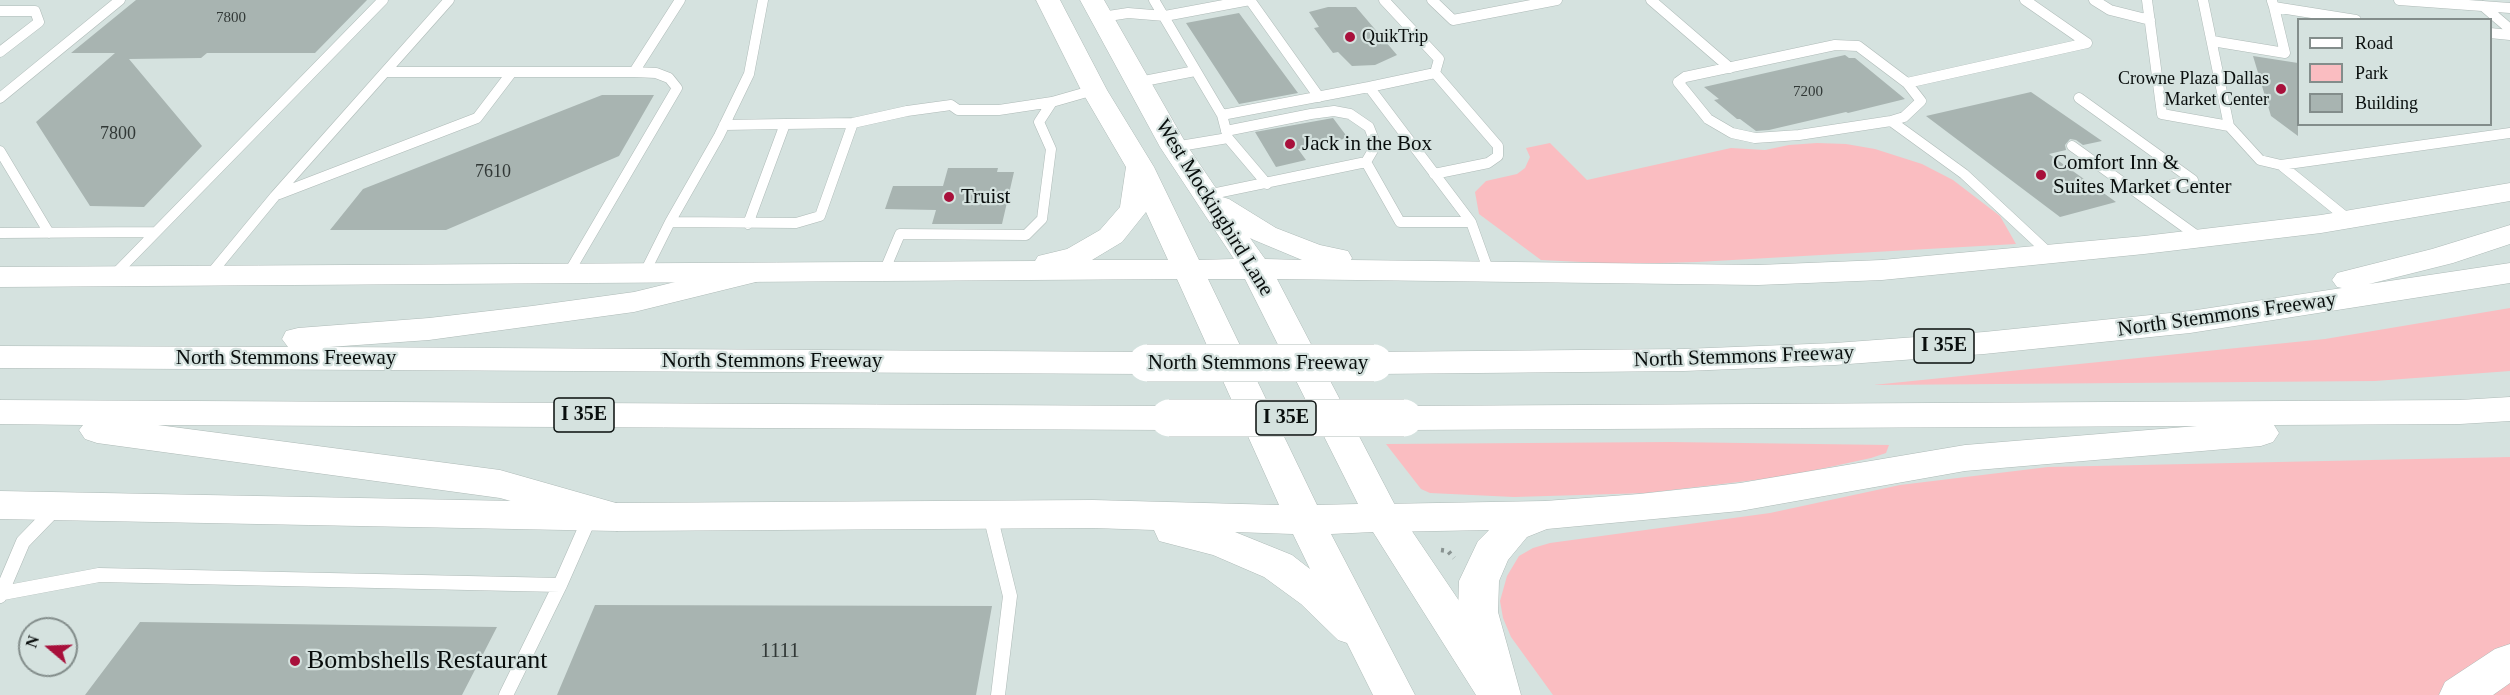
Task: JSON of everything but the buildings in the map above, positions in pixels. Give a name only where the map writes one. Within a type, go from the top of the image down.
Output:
[{"type":"main road","name":"West Mockingbird Lane","points":[[1048,0],[1094,90],[1140,168],[1305,520],[1394,695]]},
{"type":"main road","name":"West Mockingbird Lane","points":[[1097,9],[1174,147],[1256,269],[1383,518],[1499,695]]},
{"type":"main road","points":[[1094,90],[1139,82]]},
{"type":"main road","points":[[1019,271],[1077,256],[1111,236],[1134,208],[1140,168]]},
{"type":"main road","points":[[0,277],[1186,269],[1758,275],[1882,270],[2050,254],[2321,224],[2510,192]]},
{"type":"main road","points":[[1209,198],[1265,234],[1312,253],[1437,272]]},
{"type":"main road","points":[[2190,322],[2442,255],[2510,234]]},
{"type":"main road","points":[[55,357],[429,329],[532,317],[634,302],[753,273]]},
{"type":"main road","name":"North Stemmons Freeway","points":[[0,357],[1147,363],[1672,361],[1835,354],[1984,344],[2190,322],[2510,273]]},
{"type":"main road","name":"I 35E","points":[[0,412],[1404,418],[2460,412],[2510,409]]},
{"type":"main road","points":[[0,505],[57,508],[603,517],[1094,514],[1305,520],[1545,514],[1639,508],[1740,497],[1965,458],[2246,434],[2460,412]]},
{"type":"main road","points":[[0,418],[287,454],[500,484],[603,517]]},
{"type":"main road","points":[[1094,514],[1220,542],[1278,566],[1315,593],[1346,621],[1377,658]]},
{"type":"main road","points":[[1499,695],[1478,612],[1479,581],[1492,552],[1514,527],[1545,514]]},
{"type":"main road","points":[[2460,695],[2510,661]]},
{"type":"lane","points":[[0,98],[120,0]]},
{"type":"lane","points":[[113,276],[383,0]]},
{"type":"lane","points":[[209,276],[276,196],[450,0]]},
{"type":"lane","points":[[634,72],[680,0]]},
{"type":"lane","points":[[644,274],[749,74],[763,0]]},
{"type":"lane","points":[[1154,0],[1222,116],[1227,134],[1267,184]]},
{"type":"lane","points":[[1097,9],[1165,16],[1250,0],[1319,97]]},
{"type":"lane","points":[[1384,0],[1439,59],[1435,73]]},
{"type":"lane","points":[[1432,0],[1453,20],[1557,0]]},
{"type":"lane","points":[[1652,0],[1730,68]]},
{"type":"lane","points":[[1907,83],[2088,43],[2025,0]]},
{"type":"lane","points":[[2094,0],[2110,10],[2150,20]]},
{"type":"lane","points":[[2147,0],[2162,114],[2229,126]]},
{"type":"lane","points":[[2204,0],[2229,126],[2260,160],[2281,165],[2510,133]]},
{"type":"lane","points":[[2399,0],[2510,8]]},
{"type":"lane","points":[[2212,41],[2285,53],[2273,3],[2346,18]]},
{"type":"lane","points":[[2483,6],[2510,29]]},
{"type":"lane","points":[[0,11],[35,11],[39,22],[0,52]]},
{"type":"lane","points":[[2492,33],[2510,35]]},
{"type":"lane","points":[[1835,45],[1858,46],[1907,83],[1922,101],[1904,117],[1891,121],[1799,135],[1755,138],[1732,133],[1708,119],[1678,82],[1684,77],[1730,68],[1835,45]]},
{"type":"lane","points":[[1139,82],[1195,71]]},
{"type":"lane","points":[[386,72],[634,72],[656,73],[669,78],[677,88],[568,274]]},
{"type":"lane","points":[[276,196],[477,118],[512,72]]},
{"type":"lane","points":[[1222,116],[1435,73]]},
{"type":"lane","points":[[1434,174],[1488,163],[1498,156],[1498,146],[1435,73]]},
{"type":"lane","points":[[1369,87],[1471,222],[1489,272]]},
{"type":"lane","points":[[724,125],[854,123],[907,111],[951,105],[958,110],[989,110],[1052,102],[1094,90]]},
{"type":"lane","points":[[2079,98],[2193,180],[2137,192]]},
{"type":"lane","points":[[884,272],[900,234],[1026,235],[1042,219],[1051,149],[1039,122],[1052,102]]},
{"type":"lane","points":[[1174,147],[1311,114],[1334,111],[1350,114],[1369,128],[1376,145],[1366,162],[1209,198]]},
{"type":"lane","points":[[1891,121],[1964,174],[2050,254]]},
{"type":"lane","points":[[670,222],[748,224],[796,222],[820,216],[854,123]]},
{"type":"lane","points":[[748,224],[785,124]]},
{"type":"lane","points":[[2072,146],[2200,237]]},
{"type":"lane","points":[[0,151],[49,233]]},
{"type":"lane","points":[[1366,162],[1400,222],[1471,222]]},
{"type":"lane","points":[[2281,165],[2348,219]]},
{"type":"lane","points":[[0,233],[156,232]]},
{"type":"lane","points":[[1,595],[23,542],[57,508]]},
{"type":"lane","points":[[990,515],[1010,596],[998,695]]},
{"type":"lane","points":[[506,695],[560,585],[603,517]]},
{"type":"lane","points":[[1,595],[99,575],[560,585]]},
{"type":"path","points":[[1436,550],[1448,551],[1455,559]]},
{"type":"green space","points":[[1550,143],[1587,180],[1731,148],[1765,150],[1817,143],[1846,144],[1875,149],[1922,164],[1953,180],[2000,216],[2016,244],[1697,262],[1623,264],[1541,260],[1479,214],[1475,192],[1486,181],[1517,174],[1525,168],[1530,157],[1526,148]]},
{"type":"green space","points":[[2510,308],[2510,371],[2375,381],[1873,385],[2325,339]]},
{"type":"green space","points":[[1670,442],[1889,445],[1886,453],[1871,458],[1788,476],[1647,493],[1514,497],[1430,493],[1421,489],[1386,444]]},
{"type":"green space","points":[[2510,457],[2510,695],[1553,695],[1511,637],[1503,618],[1500,601],[1507,576],[1519,556],[1533,548],[1550,543],[1770,513],[1900,485],[2048,467]]},
{"type":"place","name":"QuikTrip","points":[[1350,37]]},
{"type":"place","name":"Crowne Plaza Dallas Market Center","points":[[2281,89]]},
{"type":"place","name":"Jack in the Box","points":[[1290,144]]},
{"type":"place","name":"Comfort Inn & Suites Market Center","points":[[2041,175]]},
{"type":"place","name":"Truist","points":[[949,197]]},
{"type":"place","name":"Bombshells Restaurant","points":[[295,661]]}]
